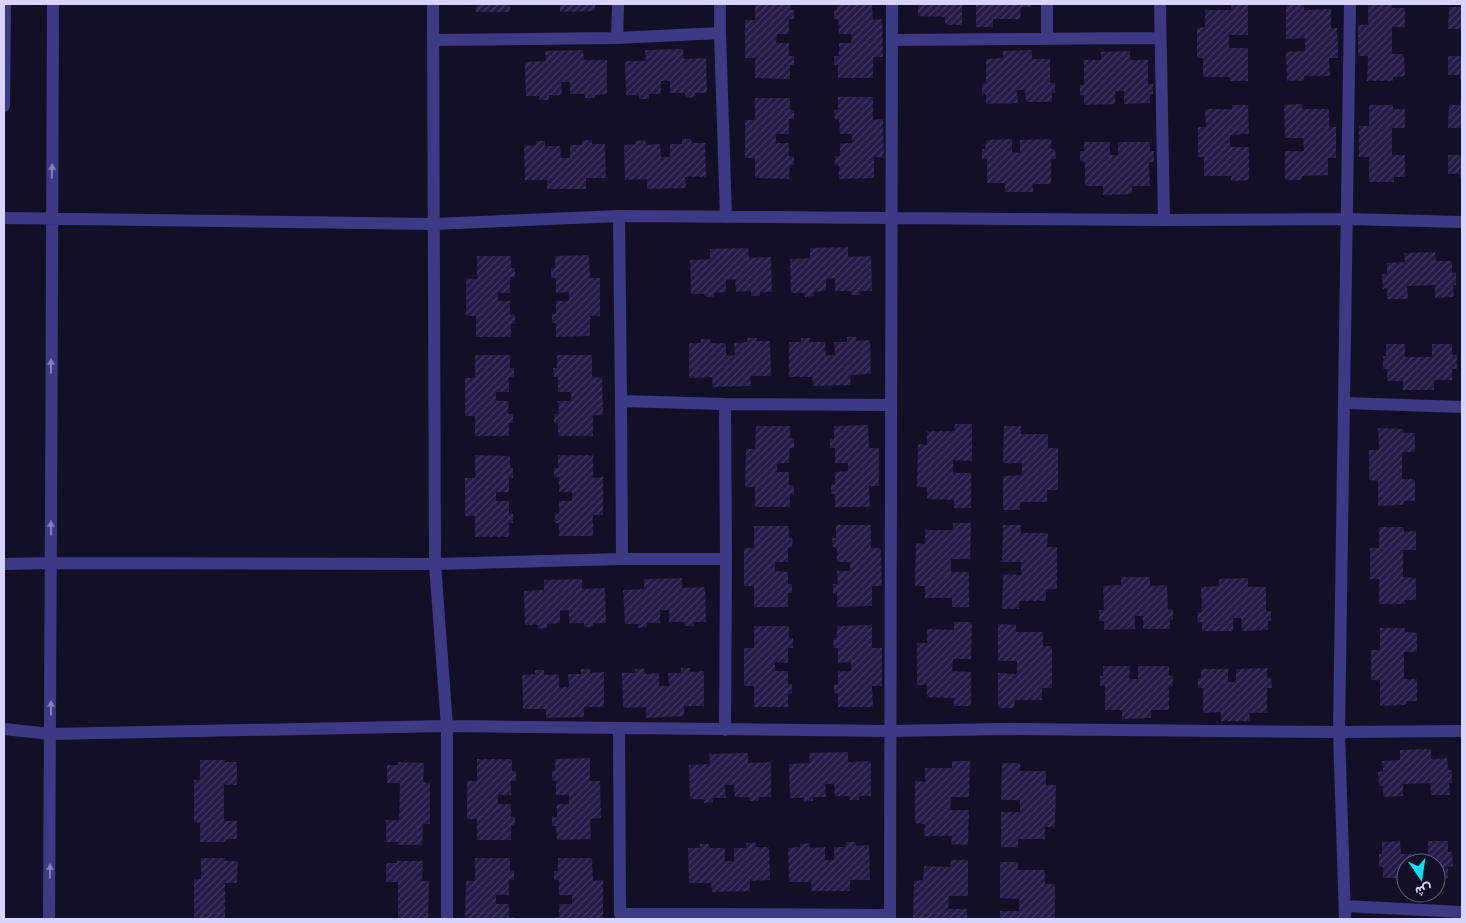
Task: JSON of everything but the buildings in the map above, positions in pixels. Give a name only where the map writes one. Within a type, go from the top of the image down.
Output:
[{"type":"street","points":[[4,106],[5,4]]},
{"type":"street","points":[[49,919],[53,4]]},
{"type":"street","points":[[433,4],[435,564],[447,726],[447,919]]},
{"type":"street","points":[[617,38],[618,4]]},
{"type":"street","points":[[720,4],[726,217]]},
{"type":"street","points":[[619,728],[620,916],[890,917],[892,4]]},
{"type":"street","points":[[1047,4],[1047,39]]},
{"type":"street","points":[[1160,4],[1159,38],[1164,220]]},
{"type":"street","points":[[1350,4],[1339,732],[1345,913],[1462,912]]},
{"type":"street","points":[[433,40],[617,38],[720,33]]},
{"type":"street","points":[[892,40],[1159,38]]},
{"type":"street","points":[[4,218],[433,224],[619,216],[891,219],[1348,219],[1462,222]]},
{"type":"street","points":[[619,216],[622,559]]},
{"type":"street","points":[[621,401],[891,405]]},
{"type":"street","points":[[1345,403],[1462,407]]},
{"type":"street","points":[[725,404],[725,730]]},
{"type":"street","points":[[4,564],[435,564],[622,559],[726,559]]},
{"type":"street","points":[[4,729],[51,734],[447,726],[890,731],[1002,729],[1339,732],[1462,731]]}]
